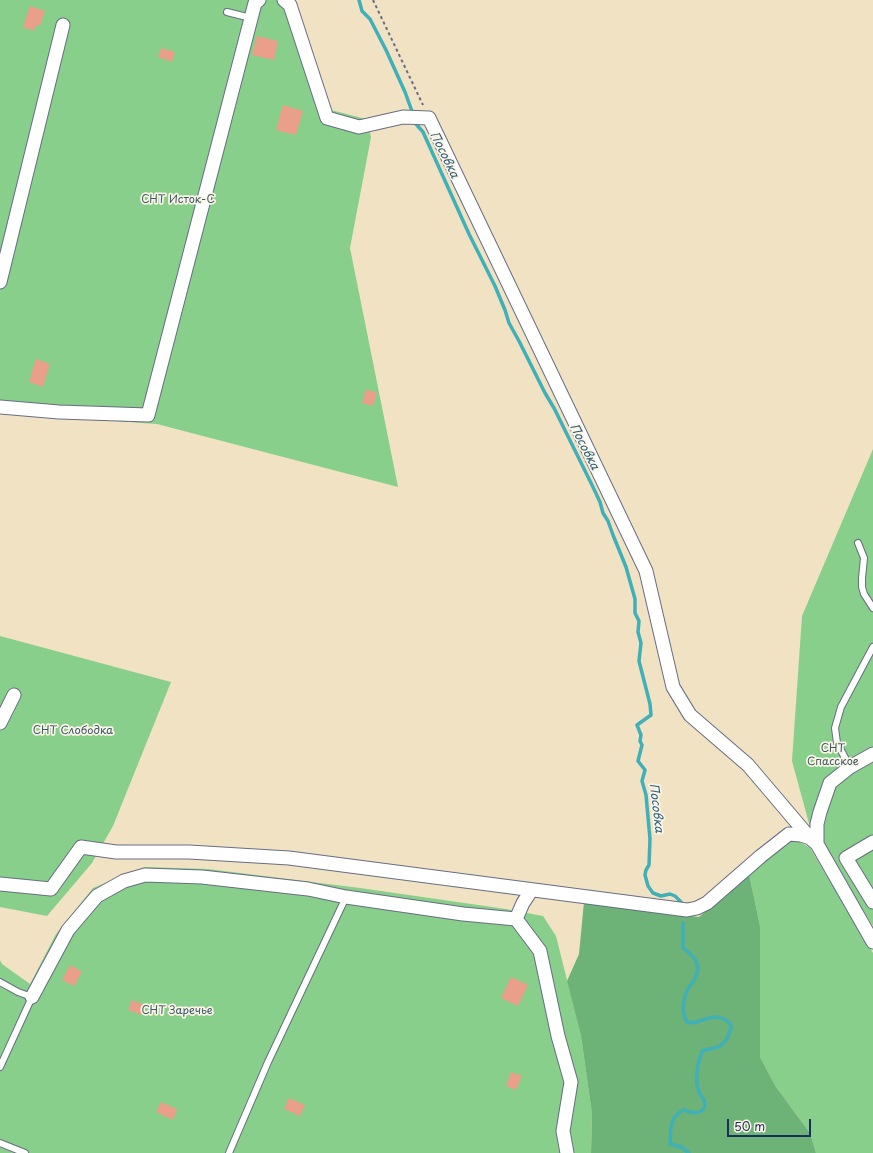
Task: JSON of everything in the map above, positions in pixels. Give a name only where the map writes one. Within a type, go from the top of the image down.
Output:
[{"type":"street","points":[[0,407],[59,412],[148,415],[255,2],[259,0]]},
{"type":"street","points":[[284,0],[290,5],[327,118],[358,127],[403,118],[426,118],[646,571],[673,687],[690,714],[748,765],[814,842],[873,942]]},
{"type":"street","points":[[0,282],[63,25]]},
{"type":"street","points":[[0,723],[14,695]]},
{"type":"street","points":[[814,842],[820,812],[830,783],[850,767],[873,754]]},
{"type":"street","points":[[0,884],[51,889],[81,847],[116,852],[189,852],[289,858],[531,891],[687,910],[697,908],[707,903],[789,834],[800,835],[814,842]]},
{"type":"street","points":[[873,842],[846,858],[873,902]]},
{"type":"street","points":[[32,997],[68,930],[97,896],[124,881],[145,875],[202,877],[308,889],[462,914],[516,919],[540,951],[558,1036],[571,1082],[563,1131],[567,1153]]},
{"type":"street","points":[[516,919],[523,903],[531,891]]},
{"type":"lane","points":[[227,12],[251,18]]},
{"type":"lane","points":[[858,543],[864,558],[862,587],[864,594],[873,608]]},
{"type":"lane","points":[[850,767],[837,743],[834,728],[841,706],[873,647]]},
{"type":"lane","points":[[229,1153],[268,1062],[346,896]]},
{"type":"lane","points":[[0,982],[18,992],[32,997],[0,1067]]},
{"type":"lane","points":[[0,1143],[25,1153]]},
{"type":"path","points":[[373,0],[426,118]]},
{"type":"green space","name":"СНТ Исток-С","points":[[0,0],[295,0],[331,110],[366,119],[371,137],[350,248],[398,487],[157,424],[0,413]]},
{"type":"green space","name":"СНТ Спасское","points":[[873,449],[873,926],[810,827],[792,761],[802,616]]},
{"type":"green space","name":"СНТ Слободка","points":[[0,636],[171,682],[113,826],[92,863],[47,916],[0,907]]},
{"type":"green space","points":[[795,839],[810,848],[873,953],[873,1153],[816,1153],[810,1133],[776,1087],[760,1057],[760,926],[749,874]]},
{"type":"green space","name":"СНТ Заречье","points":[[145,867],[208,869],[360,888],[506,909],[543,916],[556,936],[581,1036],[592,1114],[591,1153],[0,1153],[0,960],[2,964],[30,984],[56,934],[93,888]]},
{"type":"green space","points":[[749,874],[760,926],[760,1057],[776,1087],[810,1133],[816,1153],[591,1153],[592,1114],[581,1036],[567,981],[579,954],[584,902],[699,917]]},
{"type":"building","points":[[30,6],[45,11],[40,26],[36,25],[34,31],[23,27]]},
{"type":"building","points":[[257,36],[278,41],[274,60],[252,55]]},
{"type":"building","points":[[161,48],[175,52],[172,62],[158,57]]},
{"type":"building","points":[[283,105],[303,111],[296,135],[276,130]]},
{"type":"building","points":[[36,359],[50,364],[43,387],[29,382]]},
{"type":"building","points":[[366,389],[377,393],[373,406],[362,403]]},
{"type":"building","points":[[70,965],[82,972],[74,986],[62,980]]},
{"type":"building","points":[[511,977],[528,985],[518,1006],[501,998]]},
{"type":"building","points":[[132,1000],[145,1005],[141,1015],[128,1010]]},
{"type":"building","points":[[511,1072],[522,1076],[516,1090],[506,1086]]},
{"type":"building","points":[[289,1098],[305,1105],[300,1116],[284,1109]]},
{"type":"building","points":[[161,1102],[177,1109],[173,1120],[156,1112]]},
{"type":"waterway","name":"Посовка","points":[[359,0],[362,11],[370,19],[386,50],[413,114]]},
{"type":"waterway","name":"Посовка","points":[[414,120],[423,132],[469,234],[495,286],[509,323],[554,408],[592,485],[626,567],[635,599],[635,613],[639,621],[638,632],[641,643],[639,661],[650,704],[651,715],[637,725],[641,735],[640,741],[642,745],[638,761],[645,770],[642,781],[646,795],[650,839],[649,865],[645,875],[648,886],[653,893],[661,896],[670,894],[675,896],[681,902]]},
{"type":"waterway","name":"Посовка","points":[[683,923],[683,948],[695,958],[698,967],[693,983],[688,988],[685,997],[683,1006],[685,1018],[687,1022],[692,1023],[708,1018],[720,1017],[731,1025],[729,1035],[721,1046],[702,1051],[700,1056],[697,1084],[700,1094],[705,1102],[704,1108],[696,1113],[684,1110],[673,1120],[670,1144],[681,1147],[689,1153]]}]
